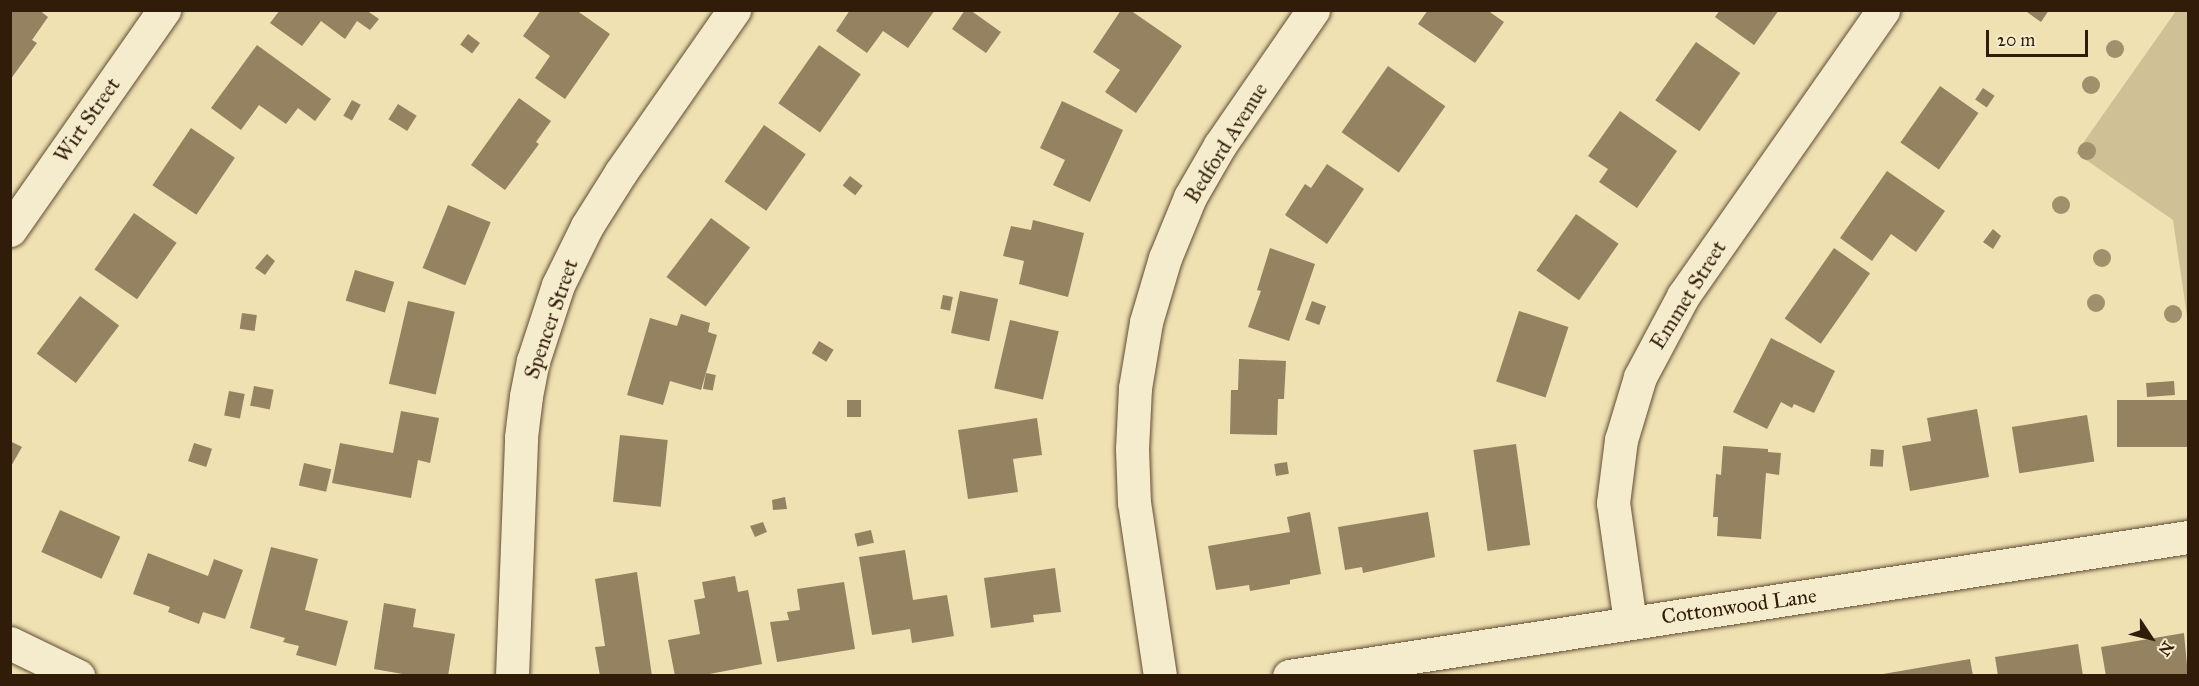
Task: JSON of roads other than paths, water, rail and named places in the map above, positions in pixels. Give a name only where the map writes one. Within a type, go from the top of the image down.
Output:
[{"type":"street","name":"Wirt Street","points":[[10,231],[164,10]]},
{"type":"street","name":"Spencer Street","points":[[512,675],[521,437],[533,361],[558,285],[587,226],[621,172],[734,10]]},
{"type":"street","name":"Bedford Avenue","points":[[1160,675],[1134,503],[1132,448],[1135,388],[1146,322],[1165,258],[1190,197],[1220,145],[1313,10]]},
{"type":"street","name":"Emmet Street","points":[[1630,622],[1613,503],[1621,440],[1640,377],[1683,296],[1882,10]]},
{"type":"street","name":"Cottonwood Lane","points":[[1289,675],[2188,537]]},
{"type":"street","points":[[10,644],[78,675]]}]
